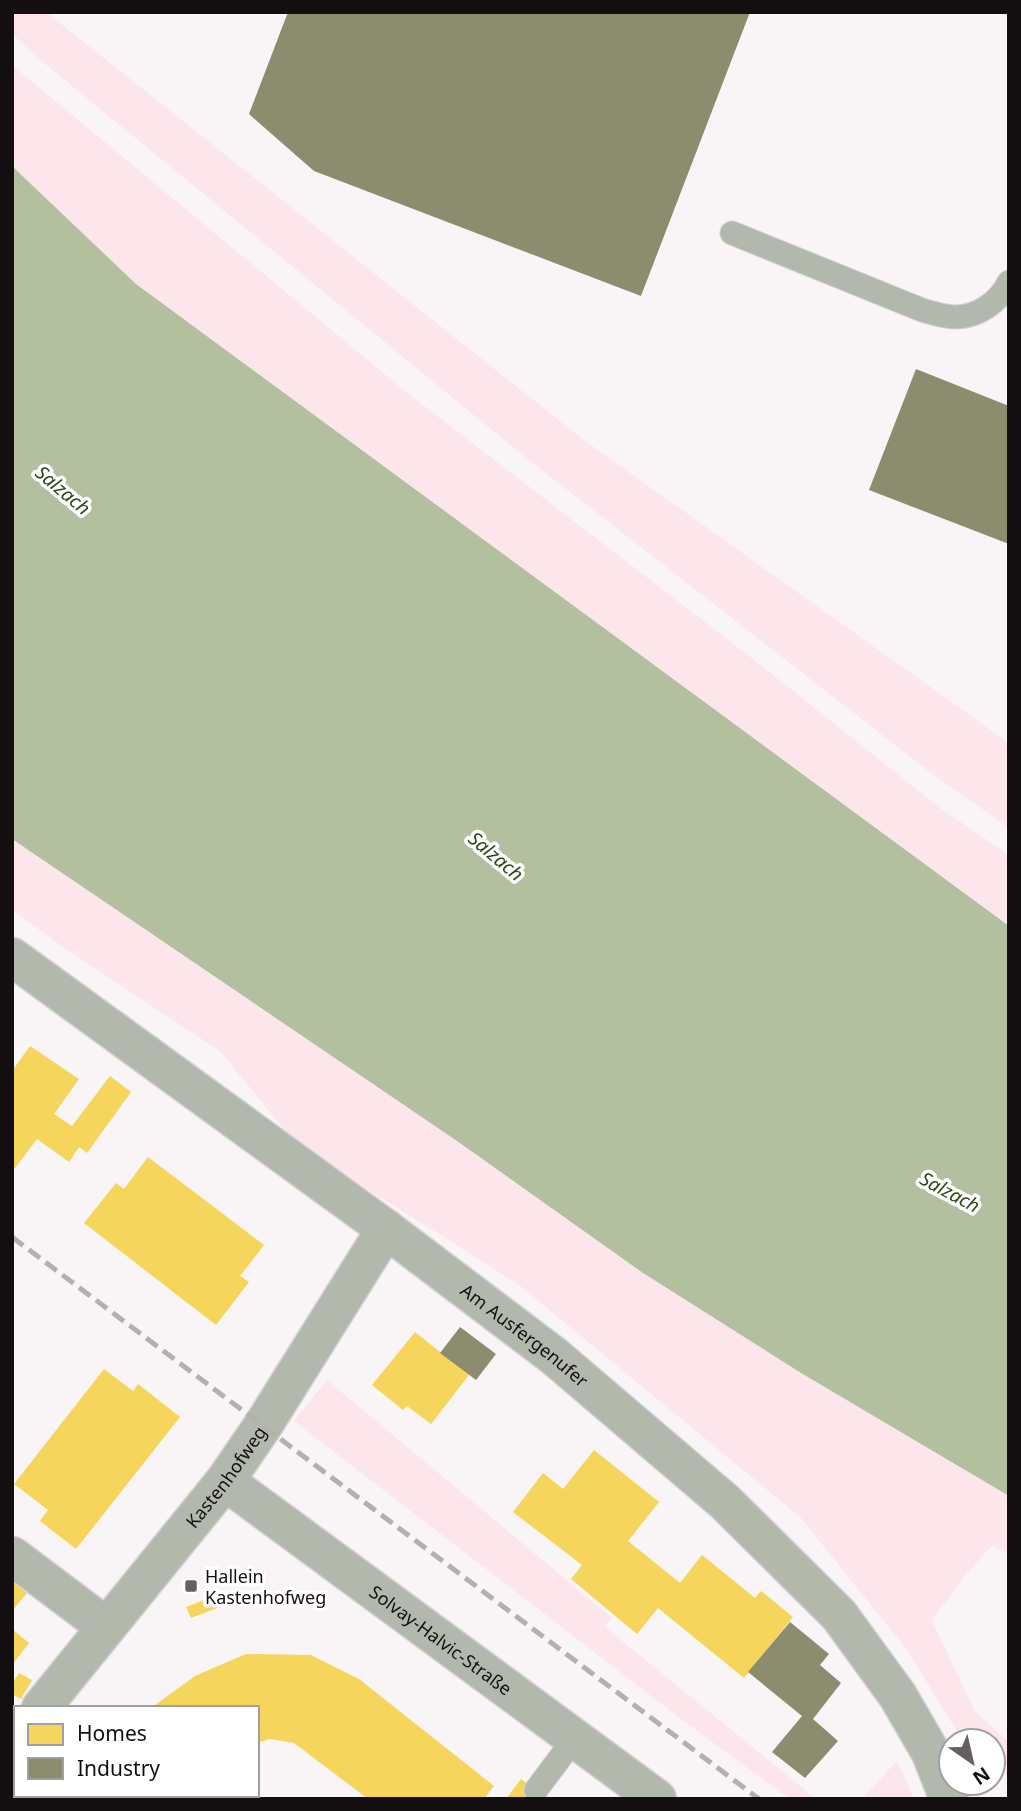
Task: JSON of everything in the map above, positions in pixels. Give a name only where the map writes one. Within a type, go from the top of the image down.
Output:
[{"type":"street","name":"Am Ausfergenufer","points":[[12,957],[386,1229],[554,1356],[725,1502],[839,1615],[898,1696],[931,1753],[949,1799]]},
{"type":"street","name":"Kastenhofweg","points":[[43,1706],[225,1481],[264,1424],[386,1229]]},
{"type":"street","name":"Solvay-Halvic-Straße","points":[[225,1481],[657,1799]]},
{"type":"street","points":[[12,1556],[105,1626]]},
{"type":"lane","points":[[732,233],[922,310],[955,317],[980,312],[1002,295],[1009,282]]},
{"type":"lane","points":[[536,1790],[575,1738]]},
{"type":"shaded area","points":[[12,12],[46,12],[581,438],[1009,743],[1009,828],[931,773],[520,453],[38,58],[12,34]]},
{"type":"shaded area","points":[[12,65],[406,392],[753,659],[940,808],[1009,855],[1009,926],[136,284],[12,166]]},
{"type":"shaded area","points":[[12,839],[457,1141],[643,1273],[801,1373],[1009,1496],[1009,1555],[992,1545],[932,1620],[974,1710],[993,1727],[954,1727],[907,1650],[800,1517],[518,1284],[296,1144],[220,1051],[70,952],[12,910]]},
{"type":"shaded area","points":[[327,1380],[612,1618],[605,1627],[816,1799],[790,1799],[677,1716],[294,1421]]},
{"type":"shaded area","points":[[1007,1740],[1009,1742],[1009,1777],[1007,1775]]},
{"type":"shaded area","points":[[897,1761],[914,1799],[862,1799]]},
{"type":"water","name":"Salzach","points":[[12,166],[136,284],[1009,926],[1009,1496],[801,1373],[643,1273],[457,1141],[12,839]]},
{"type":"building: Homes","points":[[30,1046],[79,1079],[54,1114],[72,1126],[110,1076],[131,1092],[87,1153],[79,1147],[69,1162],[37,1139],[15,1168],[12,1167],[12,1071]]},
{"type":"building: Homes","points":[[148,1157],[264,1245],[240,1276],[249,1282],[216,1325],[84,1223],[116,1183],[124,1189]]},
{"type":"building: Homes","points":[[415,1332],[469,1375],[431,1424],[407,1406],[403,1410],[372,1385]]},
{"type":"building: Homes","points":[[104,1369],[133,1391],[138,1384],[180,1417],[76,1549],[40,1521],[48,1510],[14,1484]]},
{"type":"building: Homes","points":[[594,1450],[659,1502],[628,1541],[680,1583],[702,1555],[755,1598],[761,1591],[793,1617],[744,1678],[658,1608],[637,1634],[571,1579],[582,1565],[513,1512],[543,1473],[563,1489]]},
{"type":"building: Homes","points":[[12,1582],[27,1593],[12,1611]]},
{"type":"building: Homes","points":[[215,1596],[220,1607],[191,1618],[186,1607]]},
{"type":"building: Homes","points":[[12,1629],[29,1643],[12,1665]]},
{"type":"building: Homes","points":[[246,1654],[311,1655],[359,1679],[494,1786],[484,1799],[368,1799],[294,1743],[270,1739],[259,1742],[259,1706],[154,1706],[195,1676]]},
{"type":"building: Homes","points":[[19,1673],[32,1680],[21,1699],[12,1694],[12,1684]]},
{"type":"building: Homes","points":[[521,1779],[536,1790],[547,1799],[506,1799]]},
{"type":"building: Industry","points":[[288,12],[750,12],[641,296],[314,171],[249,114]]},
{"type":"building: Industry","points":[[916,369],[1009,406],[1009,544],[869,490]]},
{"type":"building: Industry","points":[[460,1327],[496,1354],[476,1380],[440,1353]]},
{"type":"building: Industry","points":[[790,1622],[829,1654],[820,1665],[841,1683],[813,1719],[838,1741],[805,1778],[772,1752],[802,1716],[748,1672]]},
{"type":"railway","points":[[12,1237],[759,1799]]},
{"type":"place","name":"Hallein Kastenhofweg","points":[[191,1586]]}]
